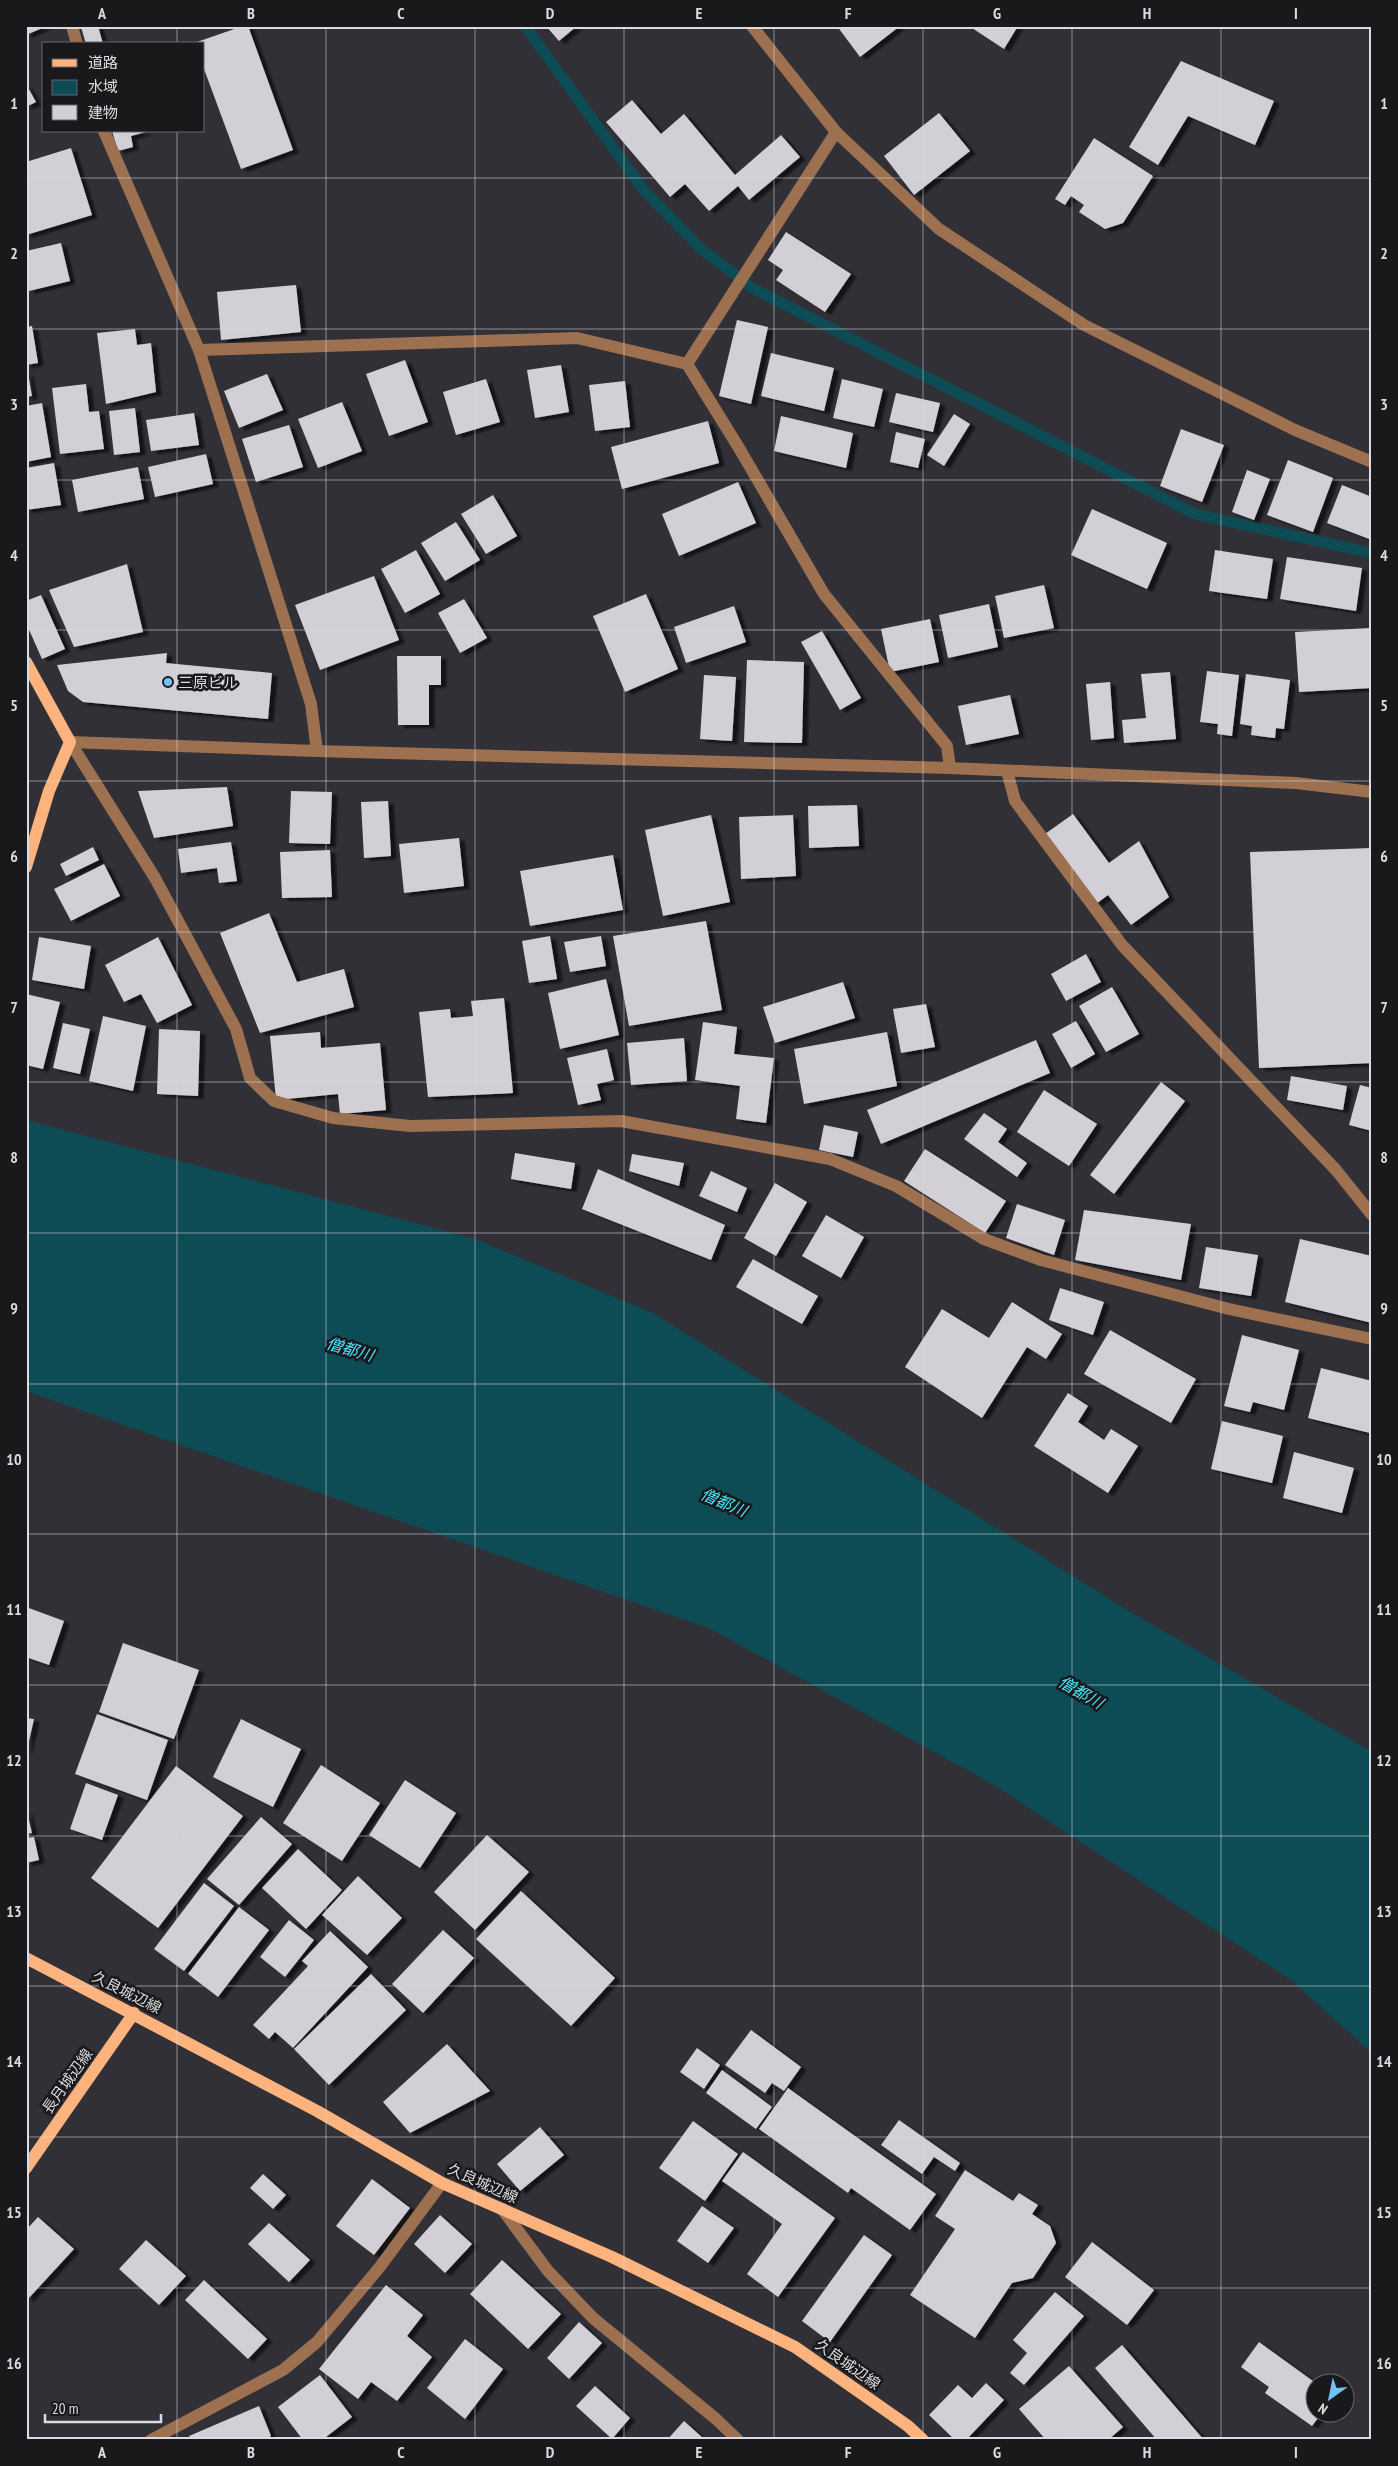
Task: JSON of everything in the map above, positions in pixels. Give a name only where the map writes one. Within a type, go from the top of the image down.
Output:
[{"type":"main road","points":[[26,662],[70,742],[49,791],[26,867]]},
{"type":"main road","name":"久良城辺線","points":[[26,1958],[134,2013],[317,2111],[442,2183],[612,2257],[795,2347],[908,2426],[923,2440]]},
{"type":"main road","name":"長月城辺線","points":[[26,2168],[134,2013]]},
{"type":"street","points":[[72,26],[76,42]]},
{"type":"street","points":[[752,26],[836,132],[939,229],[1084,325],[1295,430],[1372,462]]},
{"type":"street","points":[[104,132],[199,350],[311,704],[317,751]]},
{"type":"street","points":[[687,364],[836,132]]},
{"type":"street","points":[[199,350],[577,338],[687,364],[739,448],[824,594],[947,746],[950,768]]},
{"type":"street","points":[[70,742],[317,751],[950,768],[1296,783],[1372,792]]},
{"type":"street","points":[[70,742],[155,878],[236,1029],[250,1078],[274,1101],[333,1118],[410,1126],[621,1121],[830,1158],[896,1186],[984,1239],[1042,1260],[1229,1309],[1372,1339]]},
{"type":"street","points":[[1008,771],[1014,801],[1122,945],[1336,1170],[1372,1215]]},
{"type":"street","points":[[151,2440],[283,2370],[317,2342],[379,2268],[442,2183]]},
{"type":"street","points":[[502,2209],[548,2271],[593,2318],[716,2419],[738,2440]]},
{"type":"water","name":"僧都川","points":[[26,1120],[475,1239],[653,1313],[1132,1613],[1372,1752],[1372,2053],[1291,1980],[994,1785],[711,1629],[26,1391]]},
{"type":"building","points":[[26,26],[47,26],[26,35]]},
{"type":"building","points":[[98,26],[102,42],[85,42],[81,27]]},
{"type":"building","points":[[248,26],[293,150],[241,169],[205,72],[205,42],[197,42]]},
{"type":"building","points":[[546,26],[577,26],[559,41]]},
{"type":"building","points":[[837,26],[900,26],[860,57]]},
{"type":"building","points":[[969,26],[1018,26],[1004,49]]},
{"type":"building","points":[[1181,61],[1274,101],[1255,145],[1188,116],[1158,165],[1129,147]]},
{"type":"building","points":[[26,84],[36,102],[26,107]]},
{"type":"building","points":[[632,100],[661,134],[684,114],[735,175],[781,135],[800,157],[749,200],[738,186],[709,211],[685,184],[670,197],[606,122]]},
{"type":"building","points":[[939,113],[970,151],[914,195],[884,156]]},
{"type":"building","points":[[112,132],[146,132],[131,136],[133,147],[118,151]]},
{"type":"building","points":[[1094,138],[1153,176],[1123,223],[1105,229],[1079,212],[1084,205],[1071,196],[1065,205],[1055,199]]},
{"type":"building","points":[[71,148],[92,215],[26,235],[26,162]]},
{"type":"building","points":[[786,232],[851,274],[825,312],[776,280],[783,270],[768,260]]},
{"type":"building","points":[[61,243],[70,281],[29,291],[26,278],[26,251]]},
{"type":"building","points":[[296,285],[301,332],[221,340],[217,292]]},
{"type":"building","points":[[737,320],[768,327],[751,404],[719,396]]},
{"type":"building","points":[[32,326],[38,363],[26,365],[26,327]]},
{"type":"building","points":[[135,329],[137,345],[151,343],[156,392],[106,404],[97,333]]},
{"type":"building","points":[[771,353],[834,368],[824,411],[761,396]]},
{"type":"building","points":[[405,360],[428,422],[389,436],[366,374]]},
{"type":"building","points":[[561,365],[569,412],[535,418],[527,370]]},
{"type":"building","points":[[28,373],[32,396],[26,397],[26,374]]},
{"type":"building","points":[[267,374],[283,410],[239,428],[224,391]]},
{"type":"building","points":[[486,379],[500,422],[456,435],[443,392]]},
{"type":"building","points":[[842,379],[883,389],[874,427],[833,418]]},
{"type":"building","points":[[625,381],[630,427],[595,431],[589,385]]},
{"type":"building","points":[[86,384],[89,412],[99,411],[104,449],[60,454],[52,388]]},
{"type":"building","points":[[896,393],[940,403],[933,432],[889,422]]},
{"type":"building","points":[[342,402],[362,451],[318,468],[298,419]]},
{"type":"building","points":[[42,403],[51,457],[26,462],[26,406]]},
{"type":"building","points":[[135,408],[140,452],[114,455],[109,411]]},
{"type":"building","points":[[194,413],[199,445],[151,451],[146,420]]},
{"type":"building","points":[[954,414],[970,424],[944,466],[927,455]]},
{"type":"building","points":[[781,416],[853,433],[846,468],[774,451]]},
{"type":"building","points":[[708,421],[719,463],[622,489],[611,447]]},
{"type":"building","points":[[289,425],[303,467],[256,482],[242,439]]},
{"type":"building","points":[[1181,429],[1224,445],[1202,502],[1160,486]]},
{"type":"building","points":[[896,432],[925,439],[918,468],[890,462]]},
{"type":"building","points":[[206,454],[213,484],[155,497],[148,467]]},
{"type":"building","points":[[1288,460],[1333,478],[1313,532],[1267,515]]},
{"type":"building","points":[[54,463],[61,505],[26,510],[26,468]]},
{"type":"building","points":[[138,467],[144,499],[78,512],[72,480]]},
{"type":"building","points":[[1247,470],[1270,479],[1254,520],[1232,512]]},
{"type":"building","points":[[738,482],[756,523],[679,556],[662,514]]},
{"type":"building","points":[[1342,485],[1372,497],[1372,540],[1327,523]]},
{"type":"building","points":[[493,495],[517,536],[486,554],[461,514]]},
{"type":"building","points":[[1092,509],[1167,543],[1147,589],[1071,555]]},
{"type":"building","points":[[456,522],[480,560],[445,581],[421,543]]},
{"type":"building","points":[[416,550],[440,594],[405,613],[381,569]]},
{"type":"building","points":[[1215,550],[1273,559],[1267,599],[1209,591]]},
{"type":"building","points":[[1287,557],[1362,568],[1356,611],[1280,599]]},
{"type":"building","points":[[127,564],[143,632],[74,647],[49,590]]},
{"type":"building","points":[[374,576],[399,640],[320,670],[295,605]]},
{"type":"building","points":[[1044,585],[1054,628],[1004,638],[995,596]]},
{"type":"building","points":[[646,594],[678,669],[625,692],[593,616]]},
{"type":"building","points":[[41,595],[65,649],[42,659],[26,623],[26,601]]},
{"type":"building","points":[[464,599],[487,638],[460,653],[438,613]]},
{"type":"building","points":[[989,604],[998,647],[948,658],[939,615]]},
{"type":"building","points":[[734,606],[746,642],[686,663],[674,627]]},
{"type":"building","points":[[930,619],[939,662],[890,672],[881,629]]},
{"type":"building","points":[[1370,628],[1372,688],[1299,692],[1295,632]]},
{"type":"building","points":[[822,631],[861,698],[840,710],[801,642]]},
{"type":"building","name":"三原ビル","points":[[167,653],[166,663],[272,673],[268,719],[83,702],[68,691],[57,665]]},
{"type":"building","points":[[397,656],[441,656],[441,685],[429,685],[429,725],[398,725]]},
{"type":"building","points":[[747,660],[804,662],[802,743],[744,742]]},
{"type":"building","points":[[1207,671],[1239,675],[1232,736],[1217,734],[1218,724],[1200,722]]},
{"type":"building","points":[[1170,672],[1176,739],[1124,743],[1122,720],[1146,718],[1141,674]]},
{"type":"building","points":[[1246,674],[1290,680],[1284,729],[1276,728],[1275,738],[1251,735],[1252,726],[1240,724]]},
{"type":"building","points":[[704,675],[736,677],[732,741],[700,739]]},
{"type":"building","points":[[1110,682],[1114,738],[1091,740],[1086,684]]},
{"type":"building","points":[[1010,695],[1019,734],[966,745],[958,706]]},
{"type":"building","points":[[227,787],[233,826],[154,838],[138,791]]},
{"type":"building","points":[[291,791],[332,792],[330,844],[289,843]]},
{"type":"building","points":[[388,801],[391,856],[364,858],[361,802]]},
{"type":"building","points":[[857,805],[859,846],[809,848],[808,806]]},
{"type":"building","points":[[1073,814],[1109,863],[1139,841],[1169,897],[1131,925],[1108,895],[1096,904],[1045,834]]},
{"type":"building","points":[[711,815],[730,902],[663,916],[645,830]]},
{"type":"building","points":[[793,815],[796,876],[741,879],[739,817]]},
{"type":"building","points":[[459,838],[464,886],[404,893],[399,844]]},
{"type":"building","points":[[231,842],[237,881],[219,883],[217,868],[181,873],[178,849]]},
{"type":"building","points":[[93,847],[99,860],[66,876],[60,864]]},
{"type":"building","points":[[1372,848],[1372,1063],[1259,1068],[1250,852]]},
{"type":"building","points":[[330,850],[332,897],[282,898],[280,852]]},
{"type":"building","points":[[613,855],[623,910],[530,926],[520,871]]},
{"type":"building","points":[[104,864],[120,896],[71,921],[54,889]]},
{"type":"building","points":[[269,913],[297,982],[344,969],[354,1007],[260,1033],[220,933]]},
{"type":"building","points":[[706,921],[722,1010],[629,1026],[613,936]]},
{"type":"building","points":[[550,936],[557,979],[529,983],[522,941]]},
{"type":"building","points":[[601,936],[606,966],[570,972],[564,942]]},
{"type":"building","points":[[39,937],[91,946],[84,989],[32,980]]},
{"type":"building","points":[[158,937],[192,1005],[157,1023],[141,994],[124,1002],[105,965]]},
{"type":"building","points":[[1086,954],[1101,982],[1066,1001],[1051,974]]},
{"type":"building","points":[[606,979],[619,1035],[560,1049],[548,993]]},
{"type":"building","points":[[843,982],[855,1018],[775,1043],[763,1007]]},
{"type":"building","points":[[1112,987],[1139,1034],[1106,1052],[1079,1006]]},
{"type":"building","points":[[26,994],[60,1002],[43,1069],[26,1065]]},
{"type":"building","points":[[504,998],[513,1093],[428,1097],[419,1012],[450,1009],[451,1018],[473,1016],[471,1001]]},
{"type":"building","points":[[926,1004],[935,1047],[901,1053],[893,1009]]},
{"type":"building","points":[[103,1016],[146,1026],[133,1091],[89,1081]]},
{"type":"building","points":[[1076,1021],[1095,1054],[1071,1068],[1052,1034]]},
{"type":"building","points":[[703,1022],[737,1027],[734,1054],[774,1058],[766,1123],[736,1119],[740,1086],[695,1080]]},
{"type":"building","points":[[63,1023],[90,1029],[80,1074],[53,1068]]},
{"type":"building","points":[[159,1029],[200,1031],[198,1096],[157,1094]]},
{"type":"building","points":[[320,1032],[321,1048],[380,1043],[386,1110],[340,1114],[338,1094],[276,1100],[270,1036]]},
{"type":"building","points":[[887,1032],[897,1086],[804,1104],[794,1049]]},
{"type":"building","points":[[684,1038],[687,1081],[631,1085],[627,1043]]},
{"type":"building","points":[[1036,1040],[1050,1073],[881,1144],[867,1110]]},
{"type":"building","points":[[607,1049],[614,1080],[597,1084],[601,1100],[578,1105],[567,1058]]},
{"type":"building","points":[[1291,1076],[1347,1086],[1343,1110],[1287,1100]]},
{"type":"building","points":[[1161,1082],[1185,1101],[1114,1194],[1090,1175]]},
{"type":"building","points":[[1360,1085],[1372,1088],[1372,1131],[1349,1125]]},
{"type":"building","points":[[1044,1090],[1097,1124],[1069,1166],[1017,1132]]},
{"type":"building","points":[[984,1113],[1007,1129],[998,1142],[1027,1163],[1017,1177],[964,1139]]},
{"type":"building","points":[[824,1125],[858,1132],[853,1157],[819,1150]]},
{"type":"building","points":[[925,1149],[1006,1201],[985,1233],[904,1181]]},
{"type":"building","points":[[515,1153],[575,1163],[571,1189],[511,1179]]},
{"type":"building","points":[[632,1154],[684,1163],[679,1186],[629,1171]]},
{"type":"building","points":[[598,1169],[725,1225],[711,1260],[582,1209]]},
{"type":"building","points":[[711,1171],[747,1188],[737,1212],[699,1196]]},
{"type":"building","points":[[775,1183],[807,1202],[776,1256],[744,1238]]},
{"type":"building","points":[[1017,1204],[1065,1220],[1054,1255],[1006,1238]]},
{"type":"building","points":[[1084,1210],[1191,1224],[1181,1280],[1075,1260]]},
{"type":"building","points":[[826,1215],[864,1237],[841,1278],[802,1256]]},
{"type":"building","points":[[1300,1239],[1372,1256],[1372,1323],[1285,1302]]},
{"type":"building","points":[[1206,1247],[1258,1255],[1251,1296],[1199,1288]]},
{"type":"building","points":[[753,1259],[818,1296],[802,1324],[736,1287]]},
{"type":"building","points":[[1060,1288],[1104,1302],[1093,1335],[1049,1320]]},
{"type":"building","points":[[1012,1302],[1062,1334],[1046,1359],[1027,1347],[982,1418],[905,1367],[942,1309],[989,1338]]},
{"type":"building","points":[[1110,1330],[1196,1379],[1171,1423],[1084,1374]]},
{"type":"building","points":[[1242,1335],[1299,1350],[1284,1410],[1253,1402],[1250,1412],[1224,1406]]},
{"type":"building","points":[[1321,1368],[1372,1381],[1372,1424],[1370,1433],[1308,1418]]},
{"type":"building","points":[[1068,1393],[1088,1406],[1078,1422],[1104,1440],[1111,1429],[1138,1446],[1108,1493],[1034,1446]]},
{"type":"building","points":[[1222,1421],[1283,1436],[1272,1483],[1211,1469]]},
{"type":"building","points":[[1294,1452],[1354,1468],[1342,1513],[1283,1498]]},
{"type":"building","points":[[26,1607],[64,1621],[49,1665],[26,1657]]},
{"type":"building","points":[[123,1643],[199,1670],[174,1739],[99,1712]]},
{"type":"building","points":[[97,1714],[168,1740],[147,1800],[75,1774]]},
{"type":"building","points":[[26,1718],[34,1719],[27,1750],[26,1750]]},
{"type":"building","points":[[241,1719],[301,1749],[273,1807],[213,1777]]},
{"type":"building","points":[[321,1765],[380,1803],[342,1861],[283,1823]]},
{"type":"building","points":[[176,1766],[243,1816],[158,1928],[91,1878]]},
{"type":"building","points":[[405,1780],[456,1813],[420,1868],[369,1835]]},
{"type":"building","points":[[86,1783],[118,1795],[102,1840],[70,1829]]},
{"type":"building","points":[[26,1808],[32,1833],[26,1834]]},
{"type":"building","points":[[261,1817],[292,1844],[239,1905],[207,1879]]},
{"type":"building","points":[[487,1835],[529,1872],[475,1930],[434,1892]]},
{"type":"building","points":[[34,1837],[39,1860],[26,1863],[26,1838]]},
{"type":"building","points":[[298,1849],[342,1890],[306,1929],[262,1888]]},
{"type":"building","points":[[358,1876],[402,1918],[367,1955],[322,1915]]},
{"type":"building","points":[[204,1883],[234,1906],[184,1971],[154,1949]]},
{"type":"building","points":[[521,1891],[615,1978],[571,2026],[476,1939]]},
{"type":"building","points":[[239,1907],[269,1930],[218,1997],[188,1974]]},
{"type":"building","points":[[289,1920],[314,1940],[285,1977],[260,1957]]},
{"type":"building","points":[[443,1930],[474,1958],[423,2013],[392,1984]]},
{"type":"building","points":[[330,1931],[368,1967],[293,2048],[275,2032],[269,2039],[253,2025],[308,1966],[302,1961]]},
{"type":"building","points":[[371,1974],[406,2010],[329,2085],[294,2049]]},
{"type":"building","points":[[751,2030],[801,2067],[784,2091],[772,2083],[765,2093],[725,2065]]},
{"type":"building","points":[[447,2044],[490,2091],[410,2133],[383,2102]]},
{"type":"building","points":[[697,2048],[720,2065],[704,2089],[680,2072]]},
{"type":"building","points":[[722,2070],[772,2107],[756,2129],[706,2093]]},
{"type":"building","points":[[788,2088],[936,2194],[910,2230],[851,2188],[848,2193],[759,2129]]},
{"type":"building","points":[[899,2120],[960,2163],[955,2171],[934,2157],[922,2174],[881,2145]]},
{"type":"building","points":[[693,2121],[738,2154],[705,2201],[659,2168]]},
{"type":"building","points":[[540,2127],[564,2155],[520,2191],[497,2164]]},
{"type":"building","points":[[743,2152],[835,2218],[778,2297],[747,2274],[782,2224],[722,2181]]},
{"type":"building","points":[[965,2170],[1013,2201],[1019,2193],[1038,2205],[1032,2214],[1050,2226],[1056,2243],[1033,2278],[1012,2283],[975,2338],[910,2295],[955,2229],[935,2216]]},
{"type":"building","points":[[263,2174],[286,2195],[273,2209],[250,2188]]},
{"type":"building","points":[[372,2179],[410,2208],[374,2255],[336,2226]]},
{"type":"building","points":[[702,2206],[734,2228],[708,2263],[677,2241]]},
{"type":"building","points":[[440,2215],[472,2244],[445,2273],[414,2244]]},
{"type":"building","points":[[38,2217],[74,2249],[28,2299],[26,2297],[26,2230]]},
{"type":"building","points":[[269,2223],[310,2260],[289,2282],[248,2244]]},
{"type":"building","points":[[864,2235],[892,2255],[830,2342],[802,2321]]},
{"type":"building","points":[[146,2240],[186,2276],[159,2305],[119,2269]]},
{"type":"building","points":[[1092,2242],[1154,2290],[1127,2325],[1065,2277]]},
{"type":"building","points":[[502,2260],[561,2314],[528,2349],[470,2294]]},
{"type":"building","points":[[204,2280],[267,2339],[248,2359],[185,2300]]},
{"type":"building","points":[[386,2285],[423,2315],[407,2336],[432,2357],[397,2401],[371,2382],[358,2399],[319,2369]]},
{"type":"building","points":[[1055,2292],[1084,2316],[1024,2385],[1010,2373],[1027,2353],[1013,2340]]},
{"type":"building","points":[[579,2322],[602,2343],[569,2379],[547,2358]]},
{"type":"building","points":[[465,2339],[503,2369],[465,2419],[427,2388]]},
{"type":"building","points":[[1259,2342],[1306,2376],[1306,2422],[1265,2393],[1269,2387],[1241,2367]]},
{"type":"building","points":[[1122,2345],[1204,2440],[1157,2440],[1095,2368]]},
{"type":"building","points":[[1069,2366],[1123,2427],[1108,2440],[1046,2440],[1019,2409]]},
{"type":"building","points":[[320,2375],[352,2417],[322,2440],[303,2440],[278,2407]]},
{"type":"building","points":[[986,2383],[1004,2400],[966,2440],[955,2440],[929,2415],[958,2385],[972,2398]]},
{"type":"building","points":[[595,2386],[630,2418],[612,2439],[576,2406]]},
{"type":"building","points":[[259,2406],[271,2436],[263,2440],[191,2440],[189,2436]]},
{"type":"building","points":[[684,2421],[705,2440],[667,2440]]},
{"type":"waterway","points":[[525,26],[643,189],[699,247],[752,288],[1195,514],[1372,553]]},
{"type":"place","name":"三原ビル","points":[[168,682]]}]
